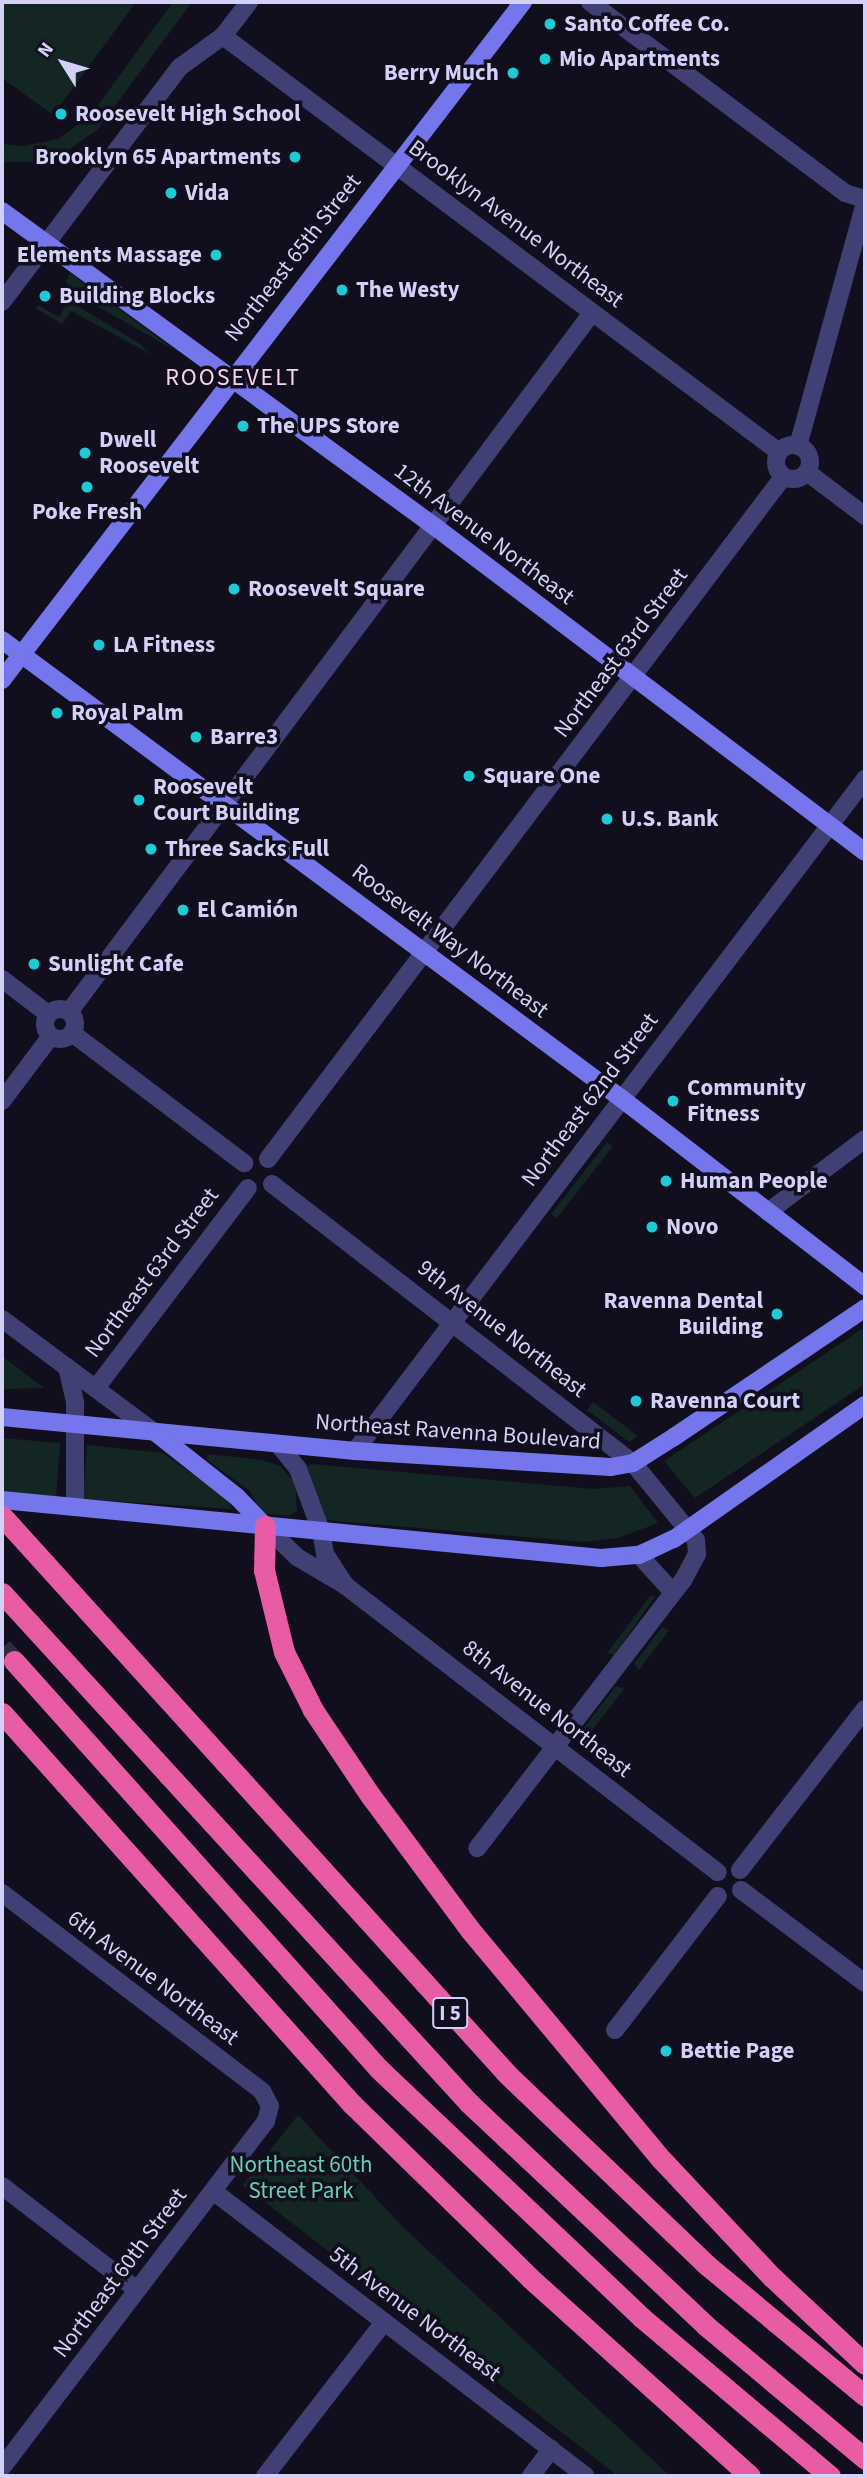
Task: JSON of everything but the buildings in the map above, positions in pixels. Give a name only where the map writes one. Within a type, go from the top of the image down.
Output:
[{"type":"highway","name":"I 5","points":[[2,1516],[516,2083],[708,2266],[865,2396]]},
{"type":"highway","points":[[265,1526],[264,1570],[284,1652],[313,1710],[362,1784],[471,1931],[662,2160],[772,2277],[865,2364]]},
{"type":"highway","points":[[6,1598],[470,2103],[705,2325],[865,2459]]},
{"type":"highway","points":[[13,1661],[379,2069],[641,2317],[830,2476]]},
{"type":"highway","points":[[2,1713],[352,2104],[530,2278],[750,2476]]},
{"type":"main road","name":"Northeast 65th Street","points":[[2,680],[523,2]]},
{"type":"main road","name":"12th Avenue Northeast","points":[[2,211],[434,526],[865,852]]},
{"type":"main road","name":"Roosevelt Way Northeast","points":[[2,640],[622,1099],[865,1286]]},
{"type":"main road","name":"Northeast Ravenna Boulevard","points":[[2,1417],[355,1451],[591,1468],[633,1463],[865,1308]]},
{"type":"main road","points":[[2,1500],[601,1558],[639,1555],[688,1527],[865,1405]]},
{"type":"main road","name":"8th Avenue Northeast","points":[[154,1432],[237,1497],[265,1526]]},
{"type":"street","points":[[2,302],[180,67],[223,36],[249,2]]},
{"type":"street","points":[[590,2],[845,193],[865,201],[798,446]]},
{"type":"street","name":"Brooklyn Avenue Northeast","points":[[223,36],[779,452]]},
{"type":"street","points":[[69,1012],[592,313]]},
{"type":"street","points":[[798,446],[810,457],[807,472],[796,479],[783,477],[776,464],[779,452],[798,446]]},
{"type":"street","points":[[807,472],[865,516]]},
{"type":"street","name":"Northeast 63rd Street","points":[[268,1159],[426,954],[783,477]]},
{"type":"street","name":"Northeast 62nd Street","points":[[355,1451],[865,779]]},
{"type":"street","points":[[2,979],[48,1014]]},
{"type":"street","points":[[58,1008],[69,1012],[75,1022],[72,1033],[64,1039],[51,1036],[44,1025],[48,1014],[58,1008]]},
{"type":"street","points":[[72,1033],[244,1163]]},
{"type":"street","points":[[2,1101],[51,1036]]},
{"type":"street","points":[[768,1212],[865,1139]]},
{"type":"street","points":[[257,1156],[268,1159],[276,1173],[272,1184],[261,1191],[248,1188],[240,1174],[244,1163],[257,1156]]},
{"type":"street","name":"9th Avenue Northeast","points":[[272,1184],[454,1322],[633,1463],[688,1527]]},
{"type":"street","name":"Northeast 63rd Street","points":[[96,1388],[248,1188]]},
{"type":"street","name":"8th Avenue Northeast","points":[[2,1319],[154,1432]]},
{"type":"street","name":"Northeast 63rd Street","points":[[67,1367],[75,1422],[75,1506]]},
{"type":"street","name":"8th Avenue Northeast","points":[[278,1444],[298,1469],[321,1531],[324,1554],[346,1586]]},
{"type":"street","name":"8th Avenue Northeast","points":[[265,1526],[297,1557],[346,1586],[718,1872]]},
{"type":"street","points":[[477,1848],[697,1554],[696,1540],[688,1527]]},
{"type":"street","points":[[639,1555],[671,1590]]},
{"type":"street","points":[[740,1870],[865,1709]]},
{"type":"street","points":[[728,1866],[740,1870],[744,1878],[741,1890],[729,1899],[718,1896],[712,1887],[718,1872],[728,1866]]},
{"type":"street","points":[[741,1890],[865,1983]]},
{"type":"street","name":"6th Avenue Northeast","points":[[2,1893],[262,2091],[270,2106]]},
{"type":"street","points":[[615,2030],[718,1896]]},
{"type":"street","name":"Northeast 60th Street","points":[[5,2457],[266,2121],[270,2106]]},
{"type":"street","points":[[2,2186],[137,2290]]},
{"type":"street","name":"5th Avenue Northeast","points":[[213,2191],[586,2476]]},
{"type":"street","points":[[265,2476],[384,2322]]},
{"type":"street","points":[[531,2476],[551,2449]]},
{"type":"green space","points":[[2,2],[136,2],[53,115],[2,78]]},
{"type":"green space","points":[[173,2],[192,2],[97,130],[61,155],[37,162],[2,162],[2,144],[24,146],[58,139],[90,116]]},
{"type":"green space","points":[[70,273],[176,351],[81,297],[66,282]]},
{"type":"green space","points":[[69,301],[139,343],[152,355],[71,311],[62,324],[35,308],[38,305],[59,317]]},
{"type":"green space","points":[[607,1142],[613,1146],[557,1218],[551,1214]]},
{"type":"green space","points":[[865,1327],[865,1384],[695,1498],[664,1461]]},
{"type":"green space","points":[[2,1356],[44,1388],[2,1389]]},
{"type":"green space","points":[[593,1402],[638,1436],[629,1442],[587,1410]]},
{"type":"green space","points":[[2,1438],[60,1443],[56,1497],[2,1492]]},
{"type":"green space","points":[[87,1445],[163,1453],[227,1499],[232,1509],[83,1499]]},
{"type":"green space","points":[[207,1454],[262,1460],[280,1466],[295,1483],[297,1511],[289,1516],[262,1513],[250,1491],[207,1460]]},
{"type":"green space","points":[[311,1464],[594,1489],[630,1486],[658,1523],[618,1538],[583,1542],[325,1520],[317,1513],[307,1466]]},
{"type":"green space","points":[[656,1595],[614,1655],[607,1653],[650,1596]]},
{"type":"green space","points":[[662,1627],[669,1630],[639,1670],[634,1664]]},
{"type":"green space","points":[[616,1686],[624,1689],[583,1742],[582,1730]]},
{"type":"green space","name":"Northeast 60th Street Park","points":[[298,2115],[404,2228],[670,2476],[618,2476],[243,2185]]},
{"type":"tunnel","points":[[2,1648],[14,1661]]},
{"type":"place","name":"Santo Coffee Co.","points":[[550,24]]},
{"type":"place","name":"Mio Apartments","points":[[545,59]]},
{"type":"place","name":"Berry Much","points":[[513,73]]},
{"type":"place","name":"Roosevelt High School","points":[[61,114]]},
{"type":"place","name":"Brooklyn 65 Apartments","points":[[295,157]]},
{"type":"place","name":"Vida","points":[[171,193]]},
{"type":"place","name":"Elements Massage","points":[[216,255]]},
{"type":"place","name":"The Westy","points":[[342,290]]},
{"type":"place","name":"Building Blocks","points":[[45,296]]},
{"type":"place","name":"The UPS Store","points":[[243,426]]},
{"type":"place","name":"Dwell Roosevelt","points":[[85,453]]},
{"type":"place","name":"Poke Fresh","points":[[87,487]]},
{"type":"place","name":"Roosevelt Square","points":[[234,589]]},
{"type":"place","name":"LA Fitness","points":[[99,645]]},
{"type":"place","name":"Royal Palm","points":[[57,713]]},
{"type":"place","name":"Barre3","points":[[196,737]]},
{"type":"place","name":"Square One","points":[[469,776]]},
{"type":"place","name":"Roosevelt Court Building","points":[[139,800]]},
{"type":"place","name":"U.S. Bank","points":[[607,819]]},
{"type":"place","name":"Three Sacks Full","points":[[151,849]]},
{"type":"place","name":"El Camión","points":[[183,910]]},
{"type":"place","name":"Sunlight Cafe","points":[[34,964]]},
{"type":"place","name":"Community Fitness","points":[[673,1101]]},
{"type":"place","name":"Human People","points":[[666,1181]]},
{"type":"place","name":"Novo","points":[[652,1227]]},
{"type":"place","name":"Ravenna Dental Building","points":[[777,1314]]},
{"type":"place","name":"Ravenna Court","points":[[636,1401]]},
{"type":"place","name":"Bettie Page","points":[[666,2051]]},
{"type":"district","name":"ROOSEVELT","points":[[233,378]]}]
